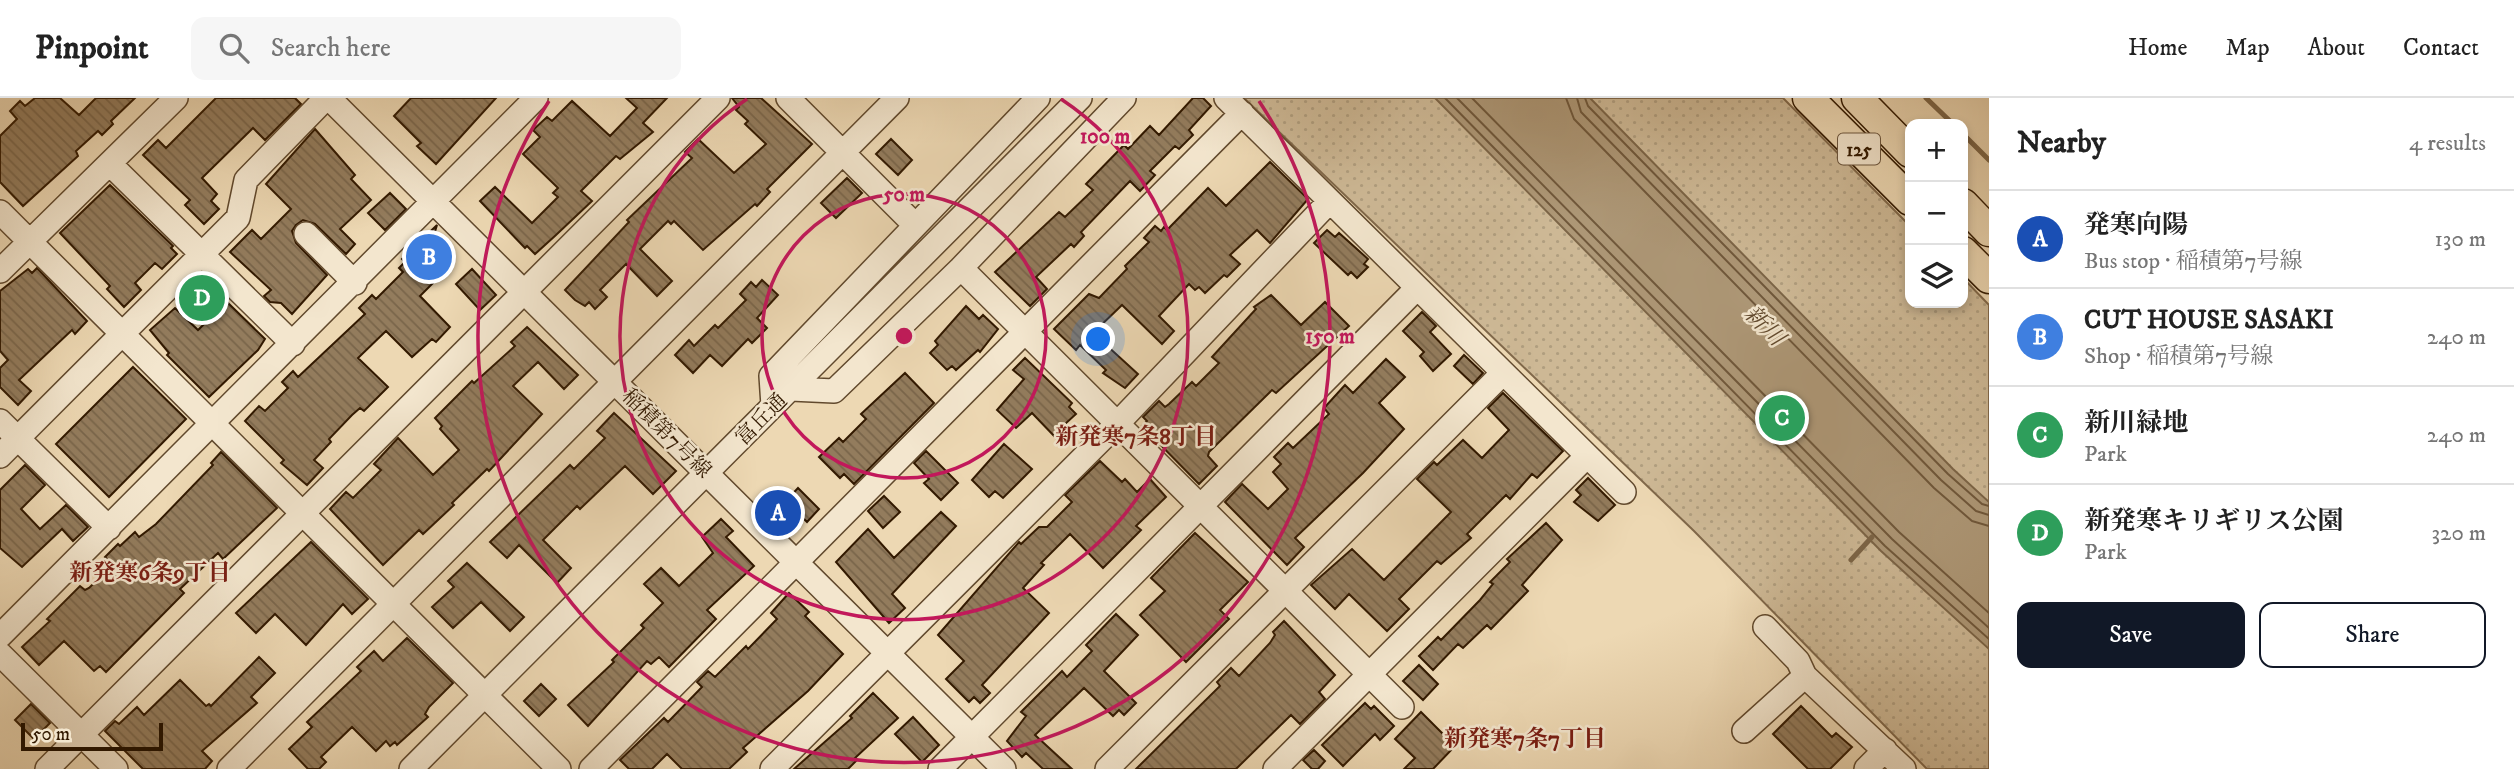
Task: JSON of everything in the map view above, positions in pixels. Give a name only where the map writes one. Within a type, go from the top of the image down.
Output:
[{"type":"main road","name":"125","points":[[1808,98],[1905,195]]},
{"type":"main road","name":"125","points":[[1857,98],[1905,147]]},
{"type":"main road","points":[[1968,209],[1989,231]]},
{"type":"main road","points":[[1968,257],[1989,278]]},
{"type":"street","points":[[0,271],[176,98]]},
{"type":"street","points":[[0,636],[537,98]]},
{"type":"street","points":[[47,769],[718,98]]},
{"type":"street","points":[[788,98],[914,223]]},
{"type":"street","points":[[229,769],[897,98]]},
{"type":"street","points":[[773,406],[771,376],[914,223],[1038,98]]},
{"type":"street","name":"富丘通","points":[[411,769],[1080,98]]},
{"type":"street","points":[[791,389],[834,391],[961,268],[1124,98]]},
{"type":"street","points":[[0,456],[238,218],[246,180],[337,101]]},
{"type":"street","name":"稲積第7号線","points":[[337,101],[523,293],[617,382],[797,565],[1004,769]]},
{"type":"street","points":[[591,769],[797,565],[1024,332],[1234,106],[1624,492]]},
{"type":"street","points":[[110,164],[293,344]]},
{"type":"street","points":[[772,769],[1116,425],[1330,201]]},
{"type":"street","points":[[0,212],[393,605],[487,694],[559,769]]},
{"type":"street","points":[[306,234],[355,283]]},
{"type":"street","points":[[961,268],[1402,707]]},
{"type":"street","points":[[940,769],[1418,288]]},
{"type":"street","points":[[1107,769],[1503,373]]},
{"type":"street","points":[[0,421],[109,528]]},
{"type":"street","points":[[1275,769],[1587,456]]},
{"type":"street","points":[[1765,627],[1798,661],[1805,676],[1904,769]]},
{"type":"street","points":[[0,654],[116,769]]},
{"type":"street","points":[[1744,731],[1805,676]]},
{"type":"street","points":[[1866,769],[1885,750]]},
{"type":"shaded area","points":[[1244,98],[1783,98],[1905,221],[1905,308],[1968,308],[1968,283],[1989,305],[1989,769],[1927,769],[1694,531]]},
{"type":"shaded area","points":[[199,276],[208,276],[228,296],[200,324],[176,300]]},
{"type":"water","name":"新川","points":[[1435,98],[1590,98],[1953,469],[1989,502],[1989,649],[1881,551]]},
{"type":"building","points":[[35,98],[60,98],[79,115],[96,98],[135,98],[111,121],[113,124],[102,135],[98,131],[76,151],[78,156],[23,206],[0,182],[0,136],[17,119],[10,111],[20,101],[25,106]]},
{"type":"building","points":[[216,98],[295,98],[301,104],[265,140],[253,128],[202,178],[217,194],[211,201],[219,209],[204,224],[185,205],[190,200],[143,155],[158,140],[166,148]]},
{"type":"building","points":[[411,98],[496,98],[436,164],[417,146],[421,143],[394,116]]},
{"type":"building","points":[[626,98],[667,98],[643,123],[653,132],[620,159],[616,156],[581,191],[592,201],[556,235],[535,254],[527,246],[525,248],[480,201],[495,187],[532,223],[558,197],[553,193],[558,188],[523,154],[540,137],[533,130],[547,117],[552,121],[572,101],[610,136],[637,108]]},
{"type":"building","points":[[732,98],[761,98],[812,144],[767,189],[770,192],[757,206],[755,204],[703,250],[674,221],[671,224],[668,221],[640,249],[672,281],[657,296],[626,264],[600,290],[607,297],[595,309],[589,302],[585,306],[575,300],[565,290],[629,222],[627,220],[692,158],[685,152],[698,139],[734,173],[766,144],[745,124],[748,121],[736,110],[739,107]]},
{"type":"building","points":[[1193,98],[1203,98],[1211,106],[1189,130],[1193,135],[1179,149],[1175,146],[1150,171],[1155,175],[1140,191],[1130,181],[1081,232],[1084,236],[1074,247],[1071,244],[1036,277],[1047,289],[1030,306],[995,272],[1059,212],[1065,217],[1093,190],[1086,184],[1124,145],[1128,149],[1150,126],[1159,135]]},
{"type":"building","points":[[315,129],[355,175],[351,179],[371,200],[340,229],[355,244],[346,254],[315,224],[303,220],[296,225],[292,231],[296,243],[327,275],[292,314],[281,303],[270,302],[264,296],[271,290],[230,252],[252,230],[261,239],[291,209],[266,184]]},
{"type":"building","points":[[891,139],[912,160],[898,175],[876,154]]},
{"type":"building","points":[[1270,162],[1308,199],[1270,243],[1257,230],[1230,255],[1240,264],[1227,277],[1224,275],[1205,293],[1199,287],[1195,290],[1189,284],[1159,316],[1174,331],[1162,344],[1122,305],[1093,333],[1138,374],[1125,388],[1103,373],[1106,370],[1080,345],[1076,350],[1054,329],[1089,294],[1099,298],[1149,242],[1144,238],[1155,226],[1161,231],[1164,227],[1167,230],[1208,188],[1226,206]]},
{"type":"building","points":[[847,178],[862,193],[836,218],[821,203]]},
{"type":"building","points":[[110,185],[173,246],[171,248],[177,254],[162,269],[155,263],[135,283],[141,290],[124,307],[107,289],[110,286],[60,233]]},
{"type":"building","points":[[390,193],[406,209],[385,230],[368,213]]},
{"type":"building","points":[[437,225],[430,248],[449,267],[420,296],[450,327],[436,342],[432,339],[412,357],[386,331],[358,358],[388,387],[364,411],[360,408],[352,415],[329,439],[331,442],[314,460],[323,468],[307,485],[281,463],[284,460],[245,421],[259,406],[265,411],[288,388],[282,382],[293,371],[298,377],[365,314],[359,308],[372,295],[376,299],[403,272],[399,268],[405,262],[402,259]]},
{"type":"building","points":[[1327,230],[1335,237],[1339,233],[1368,259],[1364,264],[1368,267],[1357,278],[1351,272],[1348,275],[1314,243]]},
{"type":"building","points":[[37,268],[87,321],[75,334],[72,330],[19,380],[31,391],[18,405],[0,387],[0,368],[8,360],[0,351],[0,291],[28,269],[32,273]]},
{"type":"building","points":[[472,269],[496,295],[480,310],[456,284]]},
{"type":"building","points":[[762,280],[778,295],[757,318],[767,328],[752,343],[748,339],[722,366],[710,355],[693,373],[675,355],[689,340],[694,346],[715,325],[718,328],[746,300],[740,294],[751,282],[756,287]]},
{"type":"building","points":[[1271,295],[1301,325],[1325,302],[1349,326],[1276,393],[1272,390],[1209,452],[1208,456],[1217,466],[1199,484],[1142,426],[1147,421],[1143,417],[1159,401],[1165,407],[1192,382],[1196,386],[1219,363],[1212,357],[1256,309],[1254,307]]},
{"type":"building","points":[[227,302],[265,339],[258,350],[209,397],[167,355],[169,353],[150,330],[175,308],[198,330]]},
{"type":"building","points":[[966,306],[979,319],[983,315],[998,329],[980,352],[978,350],[956,370],[952,366],[947,370],[930,353],[938,345],[935,341]]},
{"type":"building","points":[[1422,312],[1436,326],[1430,332],[1451,354],[1433,371],[1420,356],[1424,352],[1403,331]]},
{"type":"building","points":[[527,327],[578,375],[564,389],[538,362],[513,386],[542,414],[489,471],[487,469],[452,503],[454,505],[423,534],[419,530],[383,565],[330,509],[346,492],[353,498],[381,470],[374,464],[398,438],[433,475],[459,450],[440,429],[442,426],[435,418],[472,381],[474,383],[515,346],[511,342]]},
{"type":"building","points":[[1464,355],[1483,373],[1473,384],[1454,366]]},
{"type":"building","points":[[1025,358],[1072,403],[1069,407],[1076,414],[1065,424],[1070,429],[1058,440],[1032,413],[1016,428],[997,410],[1024,379],[1013,370]]},
{"type":"building","points":[[1386,359],[1405,377],[1379,403],[1404,429],[1363,473],[1295,538],[1304,547],[1287,565],[1225,502],[1242,484],[1268,509],[1288,489],[1273,472],[1281,464],[1274,457],[1288,443],[1293,448],[1329,414],[1324,408],[1345,385],[1353,393]]},
{"type":"building","points":[[133,367],[186,419],[109,497],[56,444]]},
{"type":"building","points":[[905,373],[934,403],[854,484],[844,474],[840,478],[819,457],[839,438],[843,442],[866,419],[861,414]]},
{"type":"building","points":[[1503,393],[1563,451],[1537,478],[1532,474],[1510,499],[1506,495],[1467,534],[1471,538],[1441,564],[1437,561],[1399,599],[1409,609],[1387,631],[1349,594],[1335,609],[1311,585],[1352,549],[1384,580],[1451,512],[1417,479],[1434,462],[1437,465],[1463,440],[1482,458],[1509,430],[1488,408]]},
{"type":"building","points":[[614,413],[676,471],[653,494],[625,466],[580,509],[577,506],[543,540],[571,568],[557,583],[519,545],[507,558],[490,542],[570,465],[574,469],[605,438],[597,431]]},
{"type":"building","points":[[1004,444],[1032,469],[1003,498],[995,491],[989,497],[972,480]]},
{"type":"building","points":[[926,451],[958,483],[941,500],[924,483],[929,479],[914,463]]},
{"type":"building","points":[[221,452],[277,508],[223,559],[218,553],[180,589],[184,593],[106,672],[100,666],[94,671],[64,641],[39,665],[22,647],[50,621],[47,619],[80,586],[85,590],[89,588],[113,565],[105,557],[118,544],[120,546],[135,532],[139,537],[156,524],[213,465],[211,463]]},
{"type":"building","points":[[1100,461],[1122,482],[1125,479],[1137,492],[1150,479],[1166,497],[1136,526],[1141,530],[1103,568],[1070,534],[1041,563],[1044,565],[1023,588],[1049,613],[982,685],[990,693],[980,703],[974,697],[969,702],[946,679],[964,661],[938,635],[1019,542],[1021,544],[1039,527],[1047,527],[1072,502],[1065,495]]},
{"type":"building","points":[[25,465],[45,485],[21,509],[40,529],[66,505],[88,527],[73,541],[62,529],[22,567],[0,548],[0,490]]},
{"type":"building","points":[[1588,478],[1615,505],[1598,521],[1574,502],[1581,495],[1576,490]]},
{"type":"building","points":[[798,488],[819,509],[807,522],[786,501]]},
{"type":"building","points":[[884,496],[900,512],[883,528],[868,511]]},
{"type":"building","points":[[941,512],[956,526],[892,594],[905,608],[889,623],[836,562],[868,529],[894,558]]},
{"type":"building","points":[[721,519],[733,531],[726,537],[754,566],[707,610],[716,619],[669,667],[659,657],[651,664],[647,661],[588,726],[568,705],[614,662],[612,660],[644,628],[641,625],[663,603],[644,584],[661,568],[679,586],[713,553],[702,537]]},
{"type":"building","points":[[1546,523],[1562,540],[1522,585],[1528,591],[1491,629],[1487,625],[1463,648],[1458,644],[1433,670],[1419,656],[1438,637],[1441,640],[1480,600],[1493,584],[1490,582],[1510,562],[1507,559]]},
{"type":"building","points":[[1195,533],[1248,582],[1220,610],[1229,619],[1186,662],[1140,615],[1165,591],[1151,578]]},
{"type":"building","points":[[311,542],[368,599],[352,614],[343,604],[306,645],[275,614],[256,633],[236,613]]},
{"type":"building","points":[[467,563],[524,617],[510,631],[481,602],[453,628],[432,607],[454,587],[448,581]]},
{"type":"building","points":[[789,593],[809,612],[805,616],[843,654],[808,691],[743,748],[747,752],[729,769],[682,769],[667,754],[652,769],[629,769],[620,760],[664,718],[668,722],[702,687],[697,682],[708,671],[715,677],[746,646],[748,649],[777,619],[771,613]]},
{"type":"building","points":[[1116,614],[1138,635],[1104,671],[1136,703],[1124,715],[1119,710],[1113,716],[1084,688],[1035,735],[1072,769],[1043,769],[1026,753],[1022,757],[1007,741],[1026,716],[1021,712],[1062,671],[1067,677],[1092,651],[1086,645]]},
{"type":"building","points":[[1284,621],[1335,675],[1319,692],[1325,699],[1300,724],[1291,715],[1236,769],[1136,769],[1220,686],[1217,682],[1231,668],[1239,676],[1270,643],[1275,635],[1273,632]]},
{"type":"building","points":[[407,638],[453,683],[429,707],[425,714],[428,717],[397,745],[395,742],[390,746],[386,741],[376,751],[352,727],[321,757],[326,762],[319,769],[308,769],[289,749],[312,727],[307,722],[361,671],[357,667],[374,651],[383,661]]},
{"type":"building","points":[[259,657],[275,673],[251,697],[257,703],[202,751],[212,761],[205,769],[143,769],[105,731],[115,721],[119,724],[137,707],[144,715],[180,680],[206,706],[211,706]]},
{"type":"building","points":[[1419,665],[1438,684],[1423,700],[1403,681]]},
{"type":"building","points":[[541,684],[556,699],[539,716],[524,701]]},
{"type":"building","points":[[873,693],[898,718],[855,758],[857,760],[848,769],[794,769],[852,718],[850,716]]},
{"type":"building","points":[[1365,703],[1371,709],[1374,706],[1394,726],[1380,740],[1375,734],[1343,766],[1322,745]]},
{"type":"building","points":[[31,704],[50,723],[34,739],[15,720]]},
{"type":"building","points":[[1801,706],[1832,737],[1836,733],[1852,747],[1830,769],[1808,769],[1773,734]]},
{"type":"building","points":[[1421,712],[1455,746],[1433,769],[1404,769],[1415,758],[1395,739]]},
{"type":"building","points":[[913,717],[939,745],[922,762],[895,734]]},
{"type":"building","points":[[1314,750],[1325,761],[1318,769],[1312,769],[1303,760]]},
{"type":"waterway","points":[[1926,98],[1948,119]]},
{"type":"waterway","points":[[1968,139],[1989,160]]},
{"type":"waterway","points":[[1851,560],[1872,537]]},
{"type":"place","name":"CUT HOUSE SASAKI","points":[[429,257]]},
{"type":"place","name":"新発寒キリギリス公園","points":[[202,298]]},
{"type":"place","name":"新川緑地","points":[[1782,418]]},
{"type":"place","name":"発寒向陽","points":[[778,513]]},
{"type":"district","name":"新発寒7条8丁目","points":[[1136,436]]},
{"type":"district","name":"新発寒6条9丁目","points":[[150,572]]},
{"type":"district","name":"新発寒7条7丁目","points":[[1525,738]]}]
